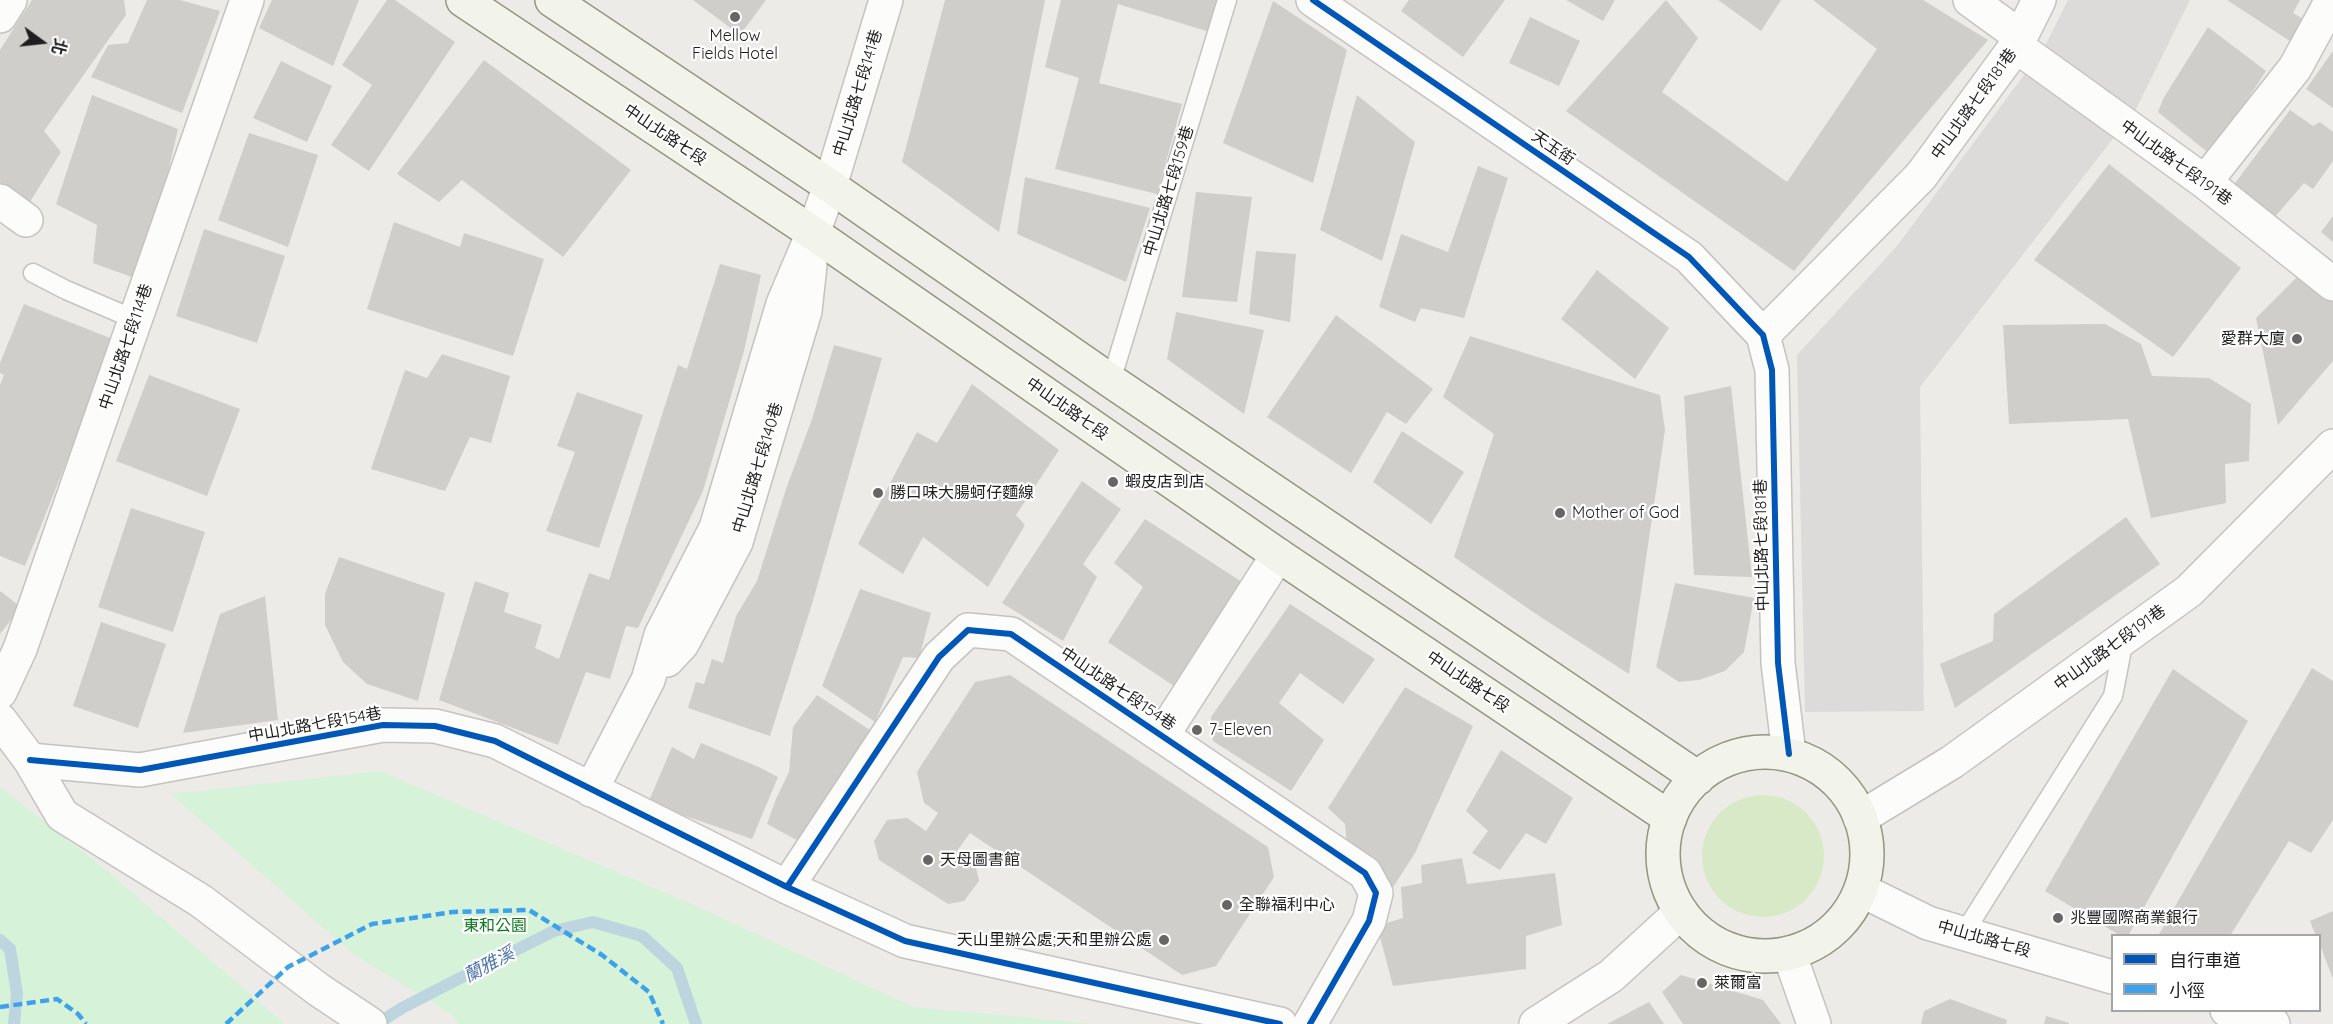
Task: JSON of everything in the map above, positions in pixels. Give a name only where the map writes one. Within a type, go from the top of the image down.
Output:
[{"type":"main road","name":"中山北路七段","points":[[463,0],[813,233],[1278,555],[1670,818]]},
{"type":"main road","points":[[552,0],[830,186],[1110,381],[1698,778]]},
{"type":"main road","points":[[1765,752],[1789,754],[1812,763],[1833,777],[1849,796],[1860,818],[1866,842],[1866,866],[1861,890],[1849,912],[1833,930],[1813,944],[1789,953],[1765,956],[1741,953],[1718,945],[1698,930],[1682,912],[1670,890],[1664,866],[1664,842],[1670,818],[1681,796],[1698,778],[1718,764],[1741,755],[1765,752]]},
{"type":"street","points":[[0,16],[10,0]]},
{"type":"street","name":"中山北路七段114巷","points":[[0,692],[20,649],[247,0]]},
{"type":"street","name":"中山北路七段141巷","points":[[830,186],[886,0]]},
{"type":"street","name":"天玉街","points":[[1313,0],[1689,257],[1763,335]]},
{"type":"street","name":"中山北路七段191巷","points":[[1970,0],[2018,42],[2205,182],[2333,284]]},
{"type":"street","name":"中山北路七段181巷","points":[[1789,754],[1778,663],[1772,370],[1763,335],[1921,176],[2018,42],[2039,0]]},
{"type":"street","points":[[2205,182],[2295,68],[2332,0]]},
{"type":"street","name":"中山北路七段140巷","points":[[591,790],[648,680],[661,634],[716,528],[783,304],[830,186]]},
{"type":"street","name":"中山北路七段191巷","points":[[1860,818],[1952,762],[2189,591],[2333,446]]},
{"type":"street","points":[[1162,736],[1278,555]]},
{"type":"street","name":"中山北路七段154巷","points":[[787,887],[939,657],[968,630],[1011,633],[1365,873],[1376,893],[1369,921],[1310,1024]]},
{"type":"street","points":[[0,720],[30,760],[62,815],[201,901],[319,990],[370,1024]]},
{"type":"street","name":"中山北路七段154巷","points":[[30,760],[141,770],[383,725],[435,726],[495,741],[787,887],[905,941],[1280,1024]]},
{"type":"street","name":"中山北路七段","points":[[1861,890],[1928,923],[2111,977]]},
{"type":"street","points":[[1536,1024],[1611,976],[1682,912]]},
{"type":"street","points":[[1789,953],[1814,1024]]},
{"type":"street","points":[[2231,1012],[2273,1024]]},
{"type":"lane","name":"中山北路七段159巷","points":[[1110,381],[1227,0]]},
{"type":"lane","points":[[33,273],[136,320]]},
{"type":"lane","points":[[1964,933],[2114,696],[2124,639]]},
{"type":"shaded area","points":[[2068,0],[2190,0],[2136,109],[1920,387],[1924,711],[1805,712],[1797,355],[1897,246],[2044,48]]},
{"type":"green space","name":"東和公園","points":[[380,771],[692,904],[913,1007],[1095,1024],[458,1024],[452,1014],[353,954],[171,794]]},
{"type":"green space","points":[[0,787],[107,871],[285,1024],[0,1024]]},
{"type":"green space","points":[[1763,795],[1786,800],[1797,805],[1806,813],[1814,822],[1819,833],[1824,856],[1819,879],[1814,890],[1806,899],[1797,907],[1786,912],[1763,917],[1740,912],[1729,907],[1720,899],[1712,890],[1707,879],[1702,856],[1707,833],[1712,822],[1720,813],[1729,805],[1740,800]]},
{"type":"building","points":[[32,0],[124,0],[126,15],[44,131],[61,152],[28,205],[0,182],[0,50]]},
{"type":"building","points":[[147,0],[180,0],[220,11],[182,113],[91,77],[108,45],[128,43]]},
{"type":"building","points":[[272,0],[359,0],[333,66],[259,28]]},
{"type":"building","points":[[387,0],[395,0],[455,42],[369,171],[331,145],[372,85],[342,65]]},
{"type":"building","name":"Mellow Fields Hotel","points":[[693,0],[766,0],[740,35]]},
{"type":"building","points":[[945,0],[1045,0],[999,232],[902,162]]},
{"type":"building","points":[[1061,0],[1219,0],[1213,33],[1118,4],[1099,83],[1182,104],[1157,194],[1055,169],[1079,78],[1045,67]]},
{"type":"building","points":[[1409,0],[1505,0],[1463,57],[1401,11]]},
{"type":"building","points":[[1566,0],[1615,0],[1603,21]]},
{"type":"building","points":[[1666,0],[1698,38],[1662,92],[1787,182],[1877,49],[1813,0],[1923,0],[1988,40],[1794,271],[1566,111]]},
{"type":"building","points":[[1718,0],[1781,0],[1761,31]]},
{"type":"building","points":[[2227,0],[2300,0],[2293,13],[2310,23],[2299,47]]},
{"type":"building","points":[[1273,1],[1347,50],[1313,183],[1223,143]]},
{"type":"building","points":[[1530,17],[1580,41],[1559,86],[1509,63]]},
{"type":"building","points":[[2208,27],[2266,71],[2211,155],[2158,112],[2163,99]]},
{"type":"building","points":[[2333,51],[2333,108],[2306,89]]},
{"type":"building","points":[[484,60],[631,170],[563,257],[462,180],[439,202],[397,174]]},
{"type":"building","points":[[281,61],[332,86],[307,142],[253,118]]},
{"type":"building","points":[[92,95],[178,129],[143,281],[93,263],[97,225],[56,204]]},
{"type":"building","points":[[1357,95],[1415,142],[1382,261],[1320,230]]},
{"type":"building","points":[[2290,110],[2313,126],[2320,122],[2333,132],[2333,161],[2313,189],[2304,183],[2274,218],[2232,187]]},
{"type":"building","points":[[249,133],[318,155],[288,247],[218,220]]},
{"type":"building","points":[[2109,164],[2241,268],[2173,357],[2034,260]]},
{"type":"building","points":[[1478,166],[1508,178],[1464,318],[1421,308],[1415,322],[1379,307],[1401,234],[1448,252]]},
{"type":"building","points":[[1025,177],[1150,208],[1126,282],[1017,234]]},
{"type":"building","points":[[1196,192],[1252,197],[1237,302],[1182,297]]},
{"type":"building","points":[[2333,216],[2333,242],[2321,232]]},
{"type":"building","points":[[394,222],[460,247],[464,233],[544,259],[513,356],[367,309]]},
{"type":"building","points":[[204,229],[285,256],[257,343],[176,316]]},
{"type":"building","points":[[1256,251],[1296,254],[1290,322],[1249,314]]},
{"type":"building","points":[[720,264],[761,275],[744,351],[703,491],[638,628],[626,626],[610,679],[586,672],[558,745],[439,700],[475,581],[509,593],[504,612],[542,625],[535,648],[559,659],[589,573],[609,580],[678,365],[687,369]]},
{"type":"building","points":[[1597,270],[1669,328],[1635,379],[1561,319]]},
{"type":"building","name":"愛群大廈","points":[[2303,271],[2333,292],[2333,361],[2278,425],[2256,318]]},
{"type":"building","points":[[24,304],[115,340],[25,566],[0,556],[0,385],[4,375],[0,373],[0,363]]},
{"type":"building","points":[[1176,312],[1264,330],[1244,414],[1167,359]]},
{"type":"building","points":[[1336,315],[1433,389],[1406,424],[1387,412],[1351,473],[1267,417]]},
{"type":"building","points":[[2105,324],[2141,344],[2152,376],[2209,378],[2251,404],[2249,461],[2225,464],[2226,503],[2151,518],[2128,419],[2009,424],[2003,325]]},
{"type":"building","name":"Mother of God","points":[[1470,336],[1660,395],[1665,430],[1629,674],[1539,616],[1454,557],[1494,434],[1443,397]]},
{"type":"building","points":[[834,345],[882,358],[812,604],[770,736],[688,708],[696,682],[704,684],[712,659],[723,663],[736,616],[757,581],[786,489],[812,419]]},
{"type":"building","points":[[442,354],[510,376],[491,443],[470,437],[445,491],[371,469],[405,370],[427,378]]},
{"type":"building","points":[[149,375],[240,409],[207,496],[116,461]]},
{"type":"building","points":[[972,384],[1059,450],[1016,515],[1025,525],[988,587],[923,537],[903,574],[858,544],[917,432],[937,443]]},
{"type":"building","points":[[1731,386],[1752,577],[1694,575],[1684,396]]},
{"type":"building","points":[[577,392],[643,415],[599,548],[546,531],[575,452],[557,446]]},
{"type":"building","points":[[1402,431],[1464,472],[1431,524],[1373,482]]},
{"type":"building","points":[[1082,481],[1121,509],[1083,564],[1097,577],[1063,641],[1002,603]]},
{"type":"building","points":[[131,508],[205,532],[173,632],[98,607]]},
{"type":"building","points":[[2126,517],[2160,564],[1955,708],[1940,664],[1993,641],[1994,614]]},
{"type":"building","points":[[1145,519],[1242,582],[1177,688],[1108,642],[1143,587],[1114,563]]},
{"type":"building","points":[[339,557],[445,593],[418,701],[367,684],[343,662],[325,625],[325,594]]},
{"type":"building","points":[[1675,583],[1754,598],[1744,652],[1725,671],[1699,680],[1679,682],[1656,667]]},
{"type":"building","points":[[860,589],[931,613],[919,658],[903,657],[875,722],[822,686]]},
{"type":"building","points":[[0,591],[21,607],[0,634]]},
{"type":"building","points":[[265,596],[278,720],[183,733],[220,614]]},
{"type":"building","points":[[1290,604],[1375,659],[1343,704],[1300,673],[1279,703],[1324,740],[1291,791],[1213,741],[1211,717]]},
{"type":"building","points":[[101,622],[166,644],[138,728],[73,706]]},
{"type":"building","points":[[2312,668],[2333,681],[2333,820],[2311,853],[2289,841],[2231,934],[2159,934]]},
{"type":"building","points":[[2173,669],[2248,721],[2129,934],[2118,934],[2045,891]]},
{"type":"building","points":[[1010,675],[1268,847],[1274,877],[1216,966],[1182,975],[970,833],[957,851],[975,863],[979,881],[964,901],[948,904],[879,860],[874,841],[887,820],[907,818],[926,831],[938,813],[924,803],[917,772],[975,682]]},
{"type":"building","points":[[1405,687],[1473,726],[1415,853],[1392,889],[1347,846],[1345,824],[1328,808]]},
{"type":"building","points":[[817,695],[870,730],[806,845],[767,824],[789,772],[793,727]]},
{"type":"building","points":[[701,743],[778,777],[752,839],[648,803],[672,747],[694,759]]},
{"type":"building","points":[[1501,750],[1573,798],[1546,844],[1526,833],[1500,870],[1472,853],[1488,831],[1466,811]]},
{"type":"building","points":[[1462,858],[1467,884],[1555,873],[1562,925],[1526,936],[1526,969],[1393,986],[1377,926],[1403,918],[1401,887],[1422,883],[1421,865]]},
{"type":"building","points":[[2333,911],[2333,979],[2321,948],[2321,934],[2315,934],[2310,921]]},
{"type":"building","points":[[1681,975],[1763,1000],[1781,1024],[1683,1024],[1662,992]]},
{"type":"building","points":[[1950,999],[2007,1020],[2006,1024],[1921,1024],[1924,1011]]},
{"type":"building","points":[[1649,1002],[1664,1024],[1607,1024]]},
{"type":"building","points":[[2046,1016],[2069,1023],[2069,1024],[2044,1024]]},
{"type":"waterway","name":"蘭雅溪","points":[[377,1024],[402,1008],[554,931],[593,922],[642,936],[677,968],[696,1024]]},
{"type":"waterway","name":"蘭雅溪","points":[[0,940],[10,949],[17,994],[14,1024]]},
{"type":"marked path","points":[[226,1024],[288,967],[372,924],[453,912],[529,910],[602,955],[649,992],[663,1024]]},
{"type":"marked path","points":[[0,1007],[57,999],[78,1014],[86,1024]]},
{"type":"cycle path","points":[[1313,0],[1689,257],[1763,335],[1772,370],[1778,663],[1789,754]]},
{"type":"cycle path","points":[[787,887],[939,657],[968,630],[1011,634],[1365,873],[1376,893],[1369,921],[1310,1024]]},
{"type":"cycle path","points":[[30,760],[140,770],[383,725],[435,726],[495,741],[787,887],[905,941],[1280,1024]]},
{"type":"place","name":"Mellow Fields Hotel","points":[[735,17]]},
{"type":"place","name":"愛群大廈","points":[[2297,339]]},
{"type":"place","name":"蝦皮店到店","points":[[1113,482]]},
{"type":"place","name":"勝口味大腸蚵仔麵線","points":[[878,493]]},
{"type":"place","name":"Mother of God","points":[[1560,513]]},
{"type":"place","name":"7-Eleven","points":[[1197,730]]},
{"type":"place","name":"天母圖書館","points":[[928,860]]},
{"type":"place","name":"全聯福利中心","points":[[1227,905]]},
{"type":"place","name":"兆豐國際商業銀行","points":[[2058,918]]},
{"type":"place","name":"天山里辦公處;天和里辦公處","points":[[1164,940]]},
{"type":"place","name":"萊爾富","points":[[1702,983]]}]
